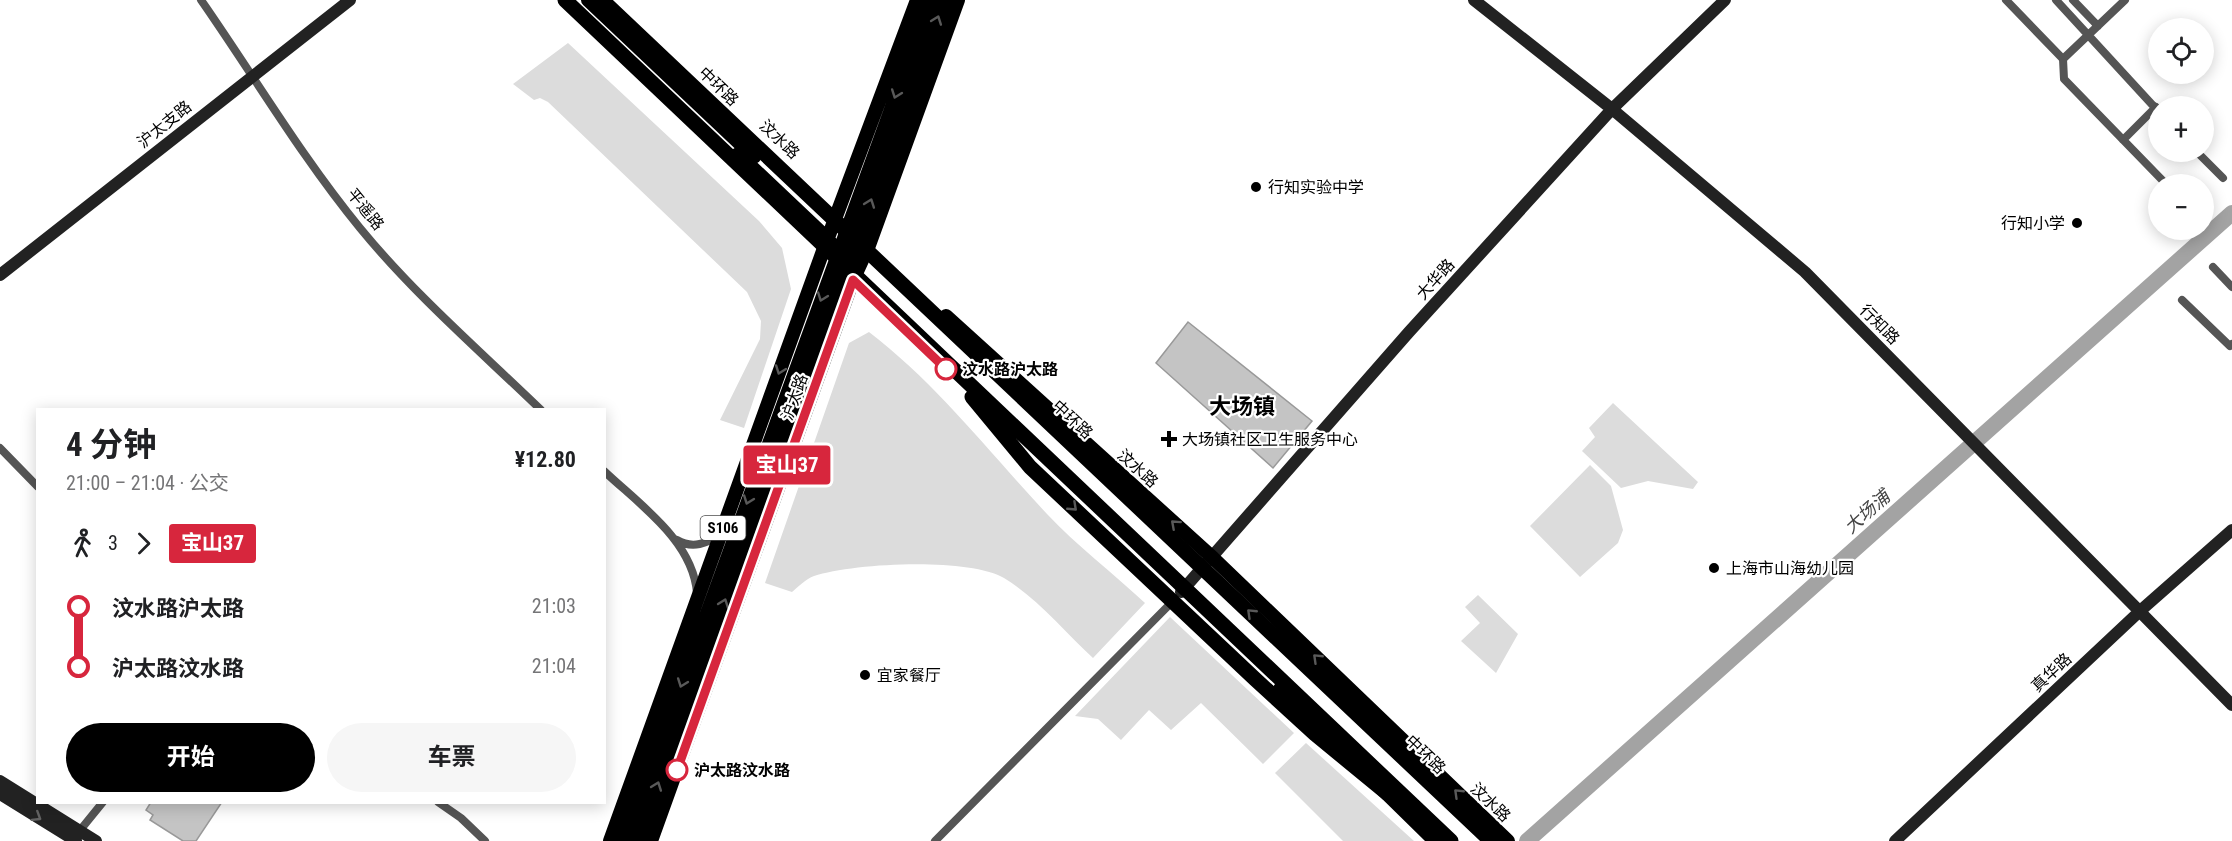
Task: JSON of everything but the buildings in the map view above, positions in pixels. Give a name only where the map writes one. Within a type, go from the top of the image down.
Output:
[{"type":"highway","points":[[565,0],[1451,841]]},
{"type":"highway","name":"中环路","points":[[602,0],[1500,839]]},
{"type":"highway","points":[[954,376],[1030,466],[1315,734],[1446,841]]},
{"type":"main road","name":"汶水路","points":[[559,0],[827,240]]},
{"type":"main road","name":"汶水路","points":[[575,0],[827,240]]},
{"type":"main road","name":"汶水路","points":[[588,0],[735,140],[827,240],[853,280],[1182,592],[1435,841]]},
{"type":"main road","name":"汶水路","points":[[610,0],[869,246],[1213,558],[1500,839]]},
{"type":"main road","name":"沪太路","points":[[610,841],[827,240],[917,0]]},
{"type":"main road","name":"沪太路","points":[[624,841],[931,0]]},
{"type":"main road","name":"沪太路","points":[[637,841],[944,0]]},
{"type":"main road","name":"沪太路","points":[[651,841],[853,280],[869,246],[958,0]]},
{"type":"main road","points":[[617,28],[655,43]]},
{"type":"main road","points":[[713,98],[735,140]]},
{"type":"street","name":"平遥路","points":[[201,0],[282,123],[362,230],[416,288],[539,408]]},
{"type":"street","name":"沪太支路","points":[[0,275],[350,0]]},
{"type":"street","name":"行知路","points":[[1474,0],[1612,109],[1805,272],[2232,705]]},
{"type":"street","name":"大华路","points":[[1182,592],[1408,332],[1612,109],[1725,0]]},
{"type":"street","points":[[2006,0],[2063,58],[2064,79],[2156,174]]},
{"type":"street","points":[[2056,0],[2148,99]]},
{"type":"street","points":[[2073,0],[2098,26]]},
{"type":"street","points":[[2063,58],[2125,0]]},
{"type":"street","points":[[2123,140],[2148,117]]},
{"type":"street","points":[[2208,162],[2223,178]]},
{"type":"street","points":[[2212,267],[2232,287]]},
{"type":"street","points":[[2182,300],[2230,346],[2232,344]]},
{"type":"street","points":[[0,448],[36,485]]},
{"type":"street","points":[[606,473],[672,536],[684,544],[695,545],[710,541],[721,532]]},
{"type":"street","name":"真华路","points":[[1895,841],[2140,611],[2232,530]]},
{"type":"street","points":[[672,536],[691,564],[697,600]]},
{"type":"street","points":[[935,841],[1182,592]]},
{"type":"street","points":[[0,781],[76,837]]},
{"type":"street","points":[[0,794],[76,837],[96,841]]},
{"type":"street","points":[[76,837],[102,804]]},
{"type":"street","points":[[441,804],[461,818],[485,841]]},
{"type":"shaded area","points":[[568,43],[759,221],[782,248],[791,289],[744,428],[720,420],[760,339],[761,321],[747,292],[548,102],[540,98],[534,100],[513,84]]},
{"type":"shaded area","points":[[869,332],[894,352],[940,396],[1059,526],[1145,603],[1093,658],[1028,595],[1004,578],[987,571],[938,565],[882,565],[832,571],[814,576],[792,592],[765,583],[849,343]]},
{"type":"shaded area","points":[[1613,403],[1698,482],[1693,489],[1648,481],[1621,488],[1582,451],[1595,437],[1589,428]]},
{"type":"shaded area","points":[[1590,465],[1611,486],[1623,530],[1618,543],[1580,577],[1530,526]]},
{"type":"shaded area","points":[[1478,595],[1518,634],[1496,673],[1461,641],[1480,623],[1465,607]]},
{"type":"shaded area","points":[[1170,617],[1294,733],[1263,764],[1201,703],[1171,730],[1149,710],[1121,740],[1098,719],[1075,716]]},
{"type":"shaded area","points":[[1306,743],[1414,841],[1343,841],[1275,773]]},
{"type":"waterway","name":"大场浦","points":[[1527,841],[2232,213]]},
{"type":"bus line","name":"宝山37","points":[[677,770],[853,280],[946,369]]},
{"type":"place","name":"行知实验中学","points":[[1256,187]]},
{"type":"place","name":"行知小学","points":[[2077,223]]},
{"type":"place","name":"汶水路沪太路","points":[[946,369]]},
{"type":"place","name":"大场镇社区卫生服务中心","points":[[1169,439]]},
{"type":"place","name":"上海市山海幼儿园","points":[[1714,568]]},
{"type":"place","name":"宜家餐厅","points":[[865,675]]},
{"type":"place","name":"沪太路汶水路","points":[[677,770]]},
{"type":"district","name":"大场镇","points":[[1242,406]]}]
